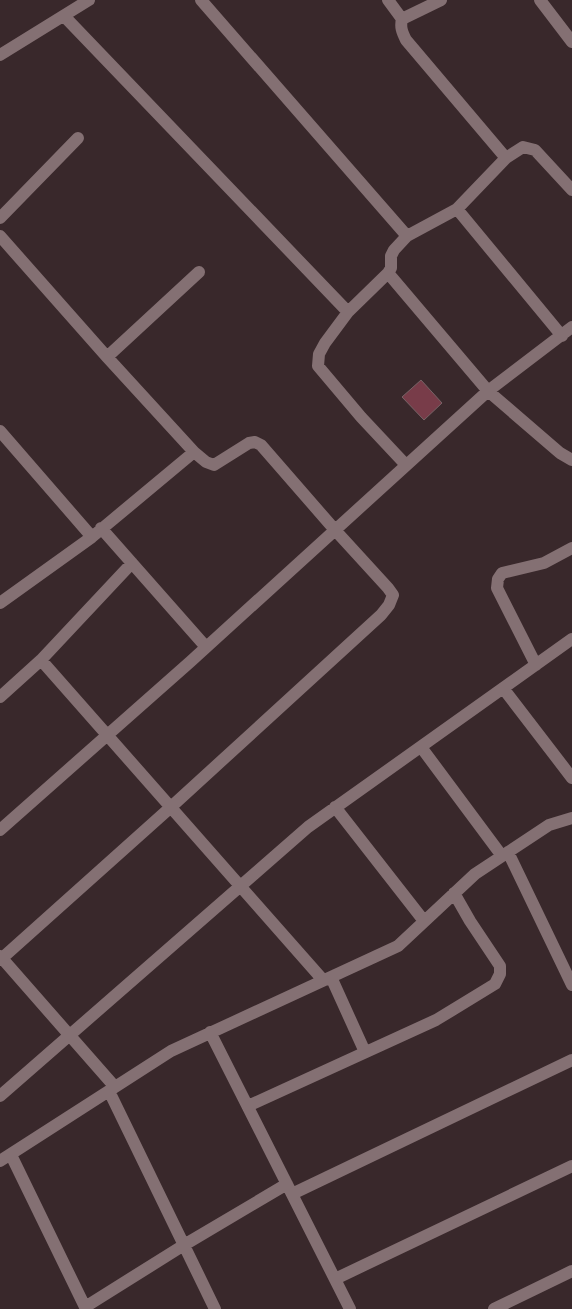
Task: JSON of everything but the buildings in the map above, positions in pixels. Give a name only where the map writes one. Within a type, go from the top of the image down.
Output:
[{"type":"street","points":[[0,55],[89,0]]},
{"type":"street","points":[[201,0],[407,236]]},
{"type":"street","points":[[388,0],[402,19],[402,31],[406,40],[506,158]]},
{"type":"street","points":[[402,19],[441,0]]},
{"type":"street","points":[[540,0],[572,42]]},
{"type":"street","points":[[64,16],[348,312]]},
{"type":"street","points":[[0,218],[78,138]]},
{"type":"street","points":[[406,466],[318,366],[319,354],[325,343],[348,312],[388,273],[391,268],[391,256],[394,250],[407,236],[457,209],[506,158],[523,147],[535,150],[572,190]]},
{"type":"street","points":[[457,209],[562,336]]},
{"type":"street","points":[[0,236],[106,357],[194,452],[206,462],[214,465],[250,443],[256,442],[262,445],[388,588],[392,595],[389,605],[381,615],[171,807],[1,958],[70,1035],[112,1089],[215,1309]]},
{"type":"street","points":[[106,357],[199,272]]},
{"type":"street","points":[[388,273],[488,391],[560,453],[572,460]]},
{"type":"street","points":[[0,830],[206,647],[488,391],[572,327]]},
{"type":"street","points":[[0,431],[96,532],[132,563],[206,647]]},
{"type":"street","points":[[0,603],[96,532],[194,452]]},
{"type":"street","points":[[536,665],[497,588],[498,579],[502,573],[544,563],[572,548]]},
{"type":"street","points":[[0,696],[41,660],[132,563]]},
{"type":"street","points":[[0,1096],[308,827],[572,639]]},
{"type":"street","points":[[41,660],[240,886],[327,979],[365,1052]]},
{"type":"street","points":[[503,688],[572,778]]},
{"type":"street","points":[[420,747],[505,854],[568,965],[572,985]]},
{"type":"street","points":[[335,807],[424,921]]},
{"type":"street","points":[[572,818],[549,825],[475,874],[398,946],[171,1051],[5,1158],[85,1308],[184,1245],[290,1189],[572,1060]]},
{"type":"street","points":[[248,1106],[436,1020],[495,984],[500,974],[500,966],[454,893]]},
{"type":"street","points":[[210,1032],[350,1309]]},
{"type":"street","points":[[335,1279],[572,1166]]},
{"type":"street","points":[[494,1309],[572,1271]]}]
